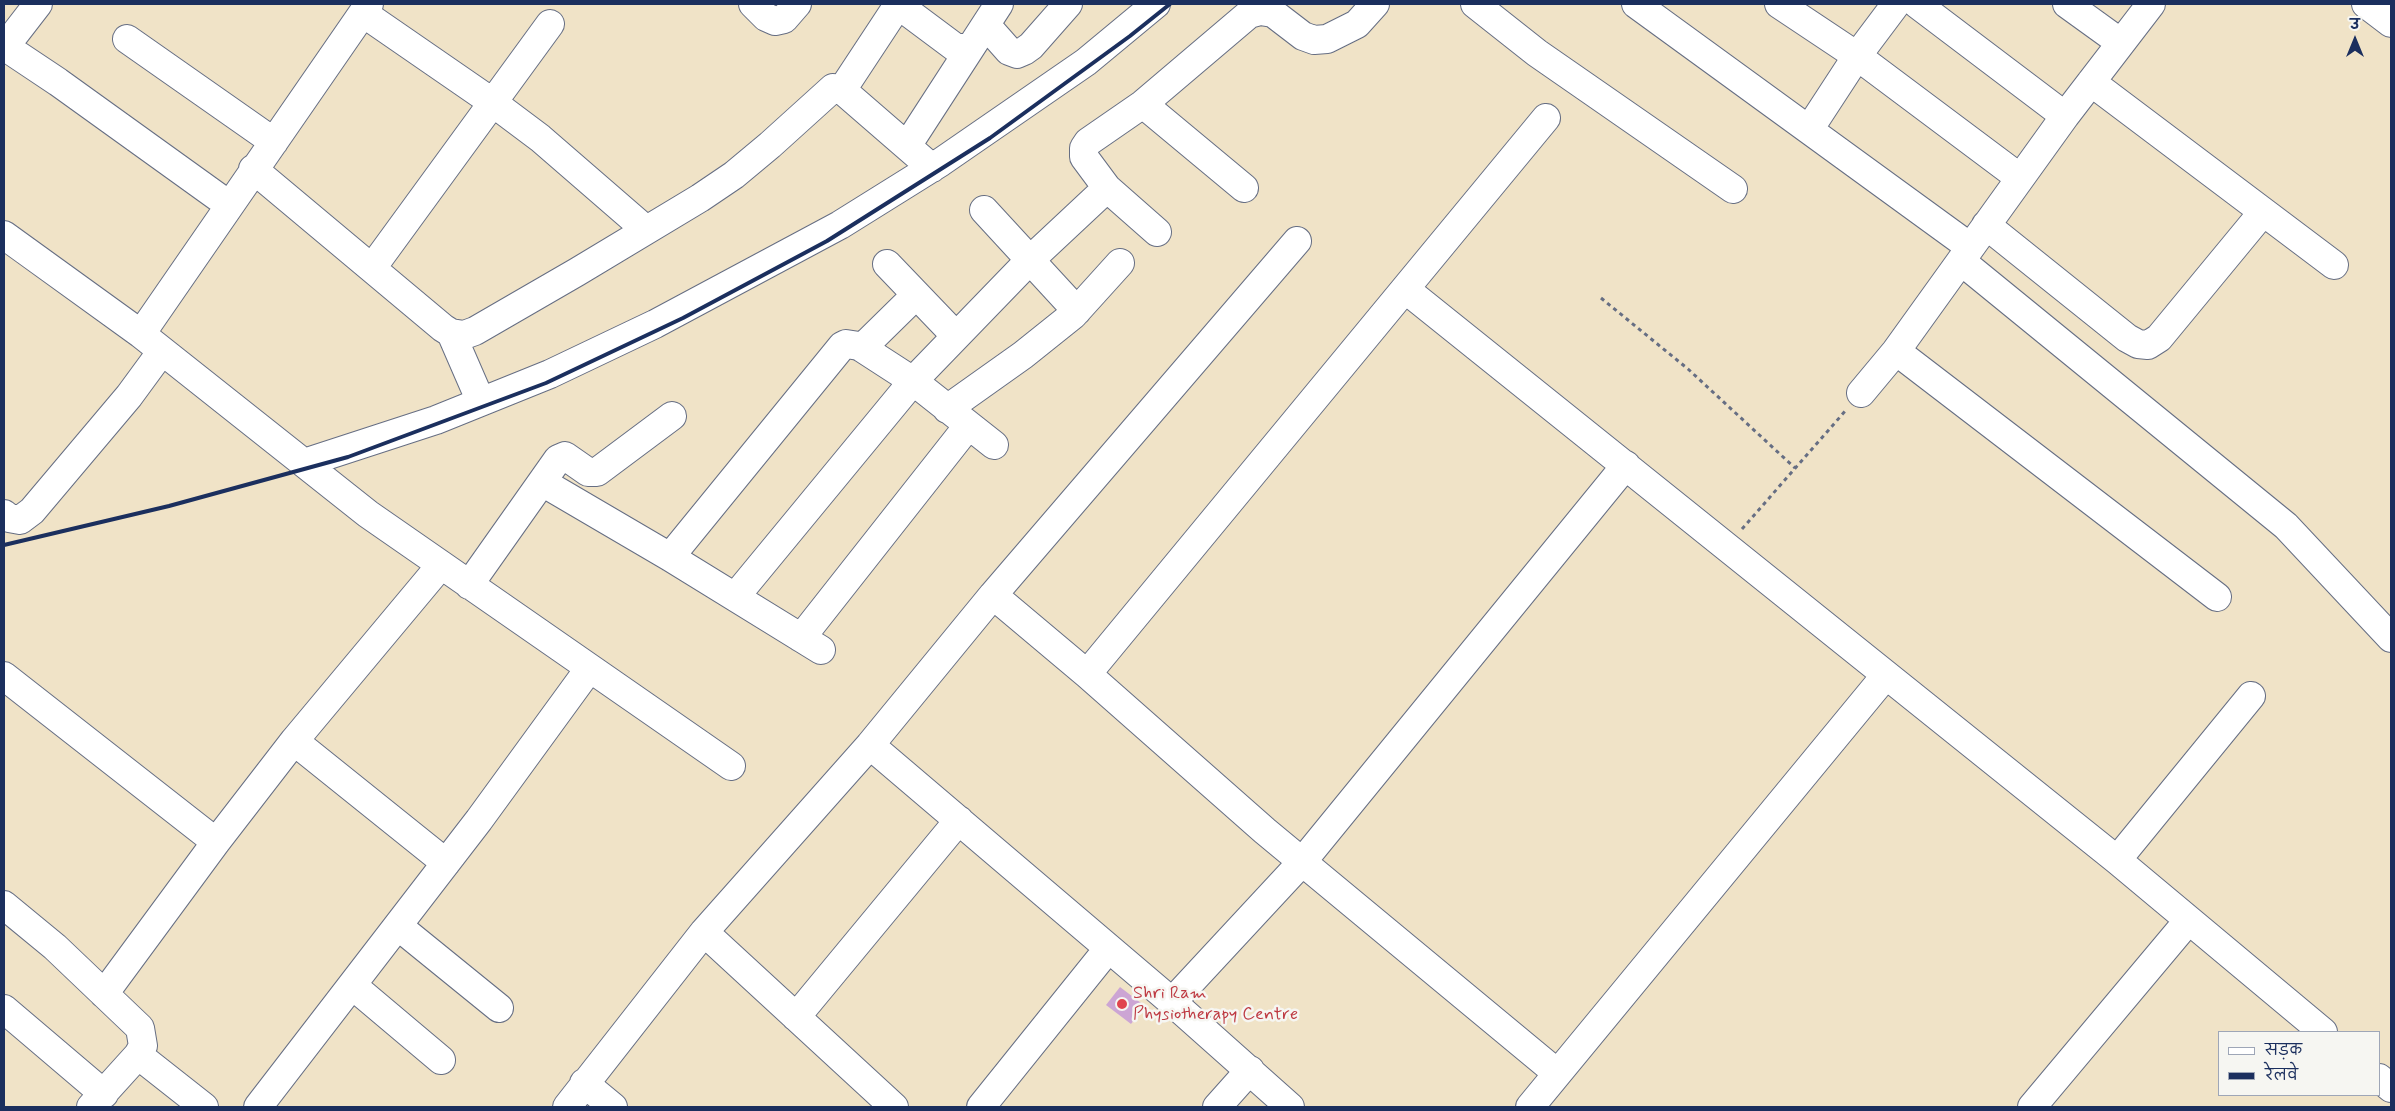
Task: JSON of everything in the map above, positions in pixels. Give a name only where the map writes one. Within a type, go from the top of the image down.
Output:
[{"type":"street","points":[[38,4],[4,47],[58,82],[229,205]]},
{"type":"street","points":[[753,4],[766,17],[775,21],[787,17],[797,4]]},
{"type":"street","points":[[842,90],[898,4],[956,48],[969,48]]},
{"type":"street","points":[[992,14],[1009,51],[1020,53],[1031,46],[1068,4]]},
{"type":"street","points":[[304,463],[436,420],[550,374],[655,324],[840,225],[932,168],[1086,62],[1156,4]]},
{"type":"street","points":[[1157,232],[1107,188],[1084,157],[1084,148],[1096,136],[1143,104],[1254,11],[1273,13],[1309,39],[1327,39],[1357,24],[1374,4]]},
{"type":"street","points":[[1475,4],[1537,53],[1733,189]]},
{"type":"street","points":[[1637,4],[1810,128],[1966,254],[2286,526],[2387,623]]},
{"type":"street","points":[[1780,4],[1857,56],[2020,178]]},
{"type":"street","points":[[1810,128],[1857,56],[1896,4]]},
{"type":"street","points":[[1916,4],[2065,116]]},
{"type":"street","points":[[2067,4],[2121,43]]},
{"type":"street","points":[[1861,393],[1896,351],[2065,116],[2151,4]]},
{"type":"street","points":[[2366,4],[2391,23]]},
{"type":"street","points":[[4,514],[9,518],[20,520],[32,511],[129,396],[152,342],[229,205],[366,8],[565,159],[645,230]]},
{"type":"street","points":[[907,146],[992,14]]},
{"type":"street","points":[[372,268],[550,24]]},
{"type":"street","points":[[127,39],[274,142]]},
{"type":"street","points":[[2091,82],[2334,265]]},
{"type":"street","points":[[253,169],[443,328],[451,333],[464,335],[577,272],[700,198],[734,175],[770,145],[828,90],[837,88],[842,90],[932,168]]},
{"type":"street","points":[[1143,104],[1244,188]]},
{"type":"street","points":[[1088,674],[1546,118]]},
{"type":"street","points":[[735,597],[913,381],[1030,260],[1107,188]]},
{"type":"street","points":[[984,210],[1077,311]]},
{"type":"street","points":[[1986,225],[2127,338],[2138,344],[2148,344],[2158,338],[2263,212]]},
{"type":"street","points":[[4,235],[152,342],[368,514],[731,766]]},
{"type":"street","points":[[567,1107],[704,932],[870,745],[993,595],[1297,241]]},
{"type":"street","points":[[542,482],[670,557],[811,644],[958,418],[1024,355],[1077,311],[1120,263]]},
{"type":"street","points":[[887,264],[956,336]]},
{"type":"street","points":[[1405,288],[2117,860],[2322,1031]]},
{"type":"street","points":[[862,348],[916,295]]},
{"type":"street","points":[[451,333],[480,402]]},
{"type":"street","points":[[670,557],[842,346],[854,344],[913,381],[994,445]]},
{"type":"street","points":[[1896,351],[2217,597]]},
{"type":"street","points":[[469,585],[558,459],[565,456],[588,472],[600,471],[672,416]]},
{"type":"street","points":[[1172,1002],[1302,862],[1626,466]]},
{"type":"street","points":[[104,994],[216,842],[294,741],[441,565]]},
{"type":"street","points":[[993,595],[1088,674],[1302,862],[1557,1073]]},
{"type":"street","points":[[258,1107],[446,863],[589,669]]},
{"type":"street","points":[[1530,1107],[1886,675]]},
{"type":"street","points":[[4,676],[216,842]]},
{"type":"street","points":[[2117,860],[2252,696]]},
{"type":"street","points":[[294,741],[446,863]]},
{"type":"street","points":[[870,745],[1172,1002],[1290,1107]]},
{"type":"street","points":[[796,1017],[958,820]]},
{"type":"street","points":[[4,905],[55,947],[140,1028],[143,1046],[138,1055],[98,1101],[4,1009]]},
{"type":"street","points":[[2032,1107],[2188,921]]},
{"type":"street","points":[[398,926],[499,1008]]},
{"type":"street","points":[[704,932],[894,1107]]},
{"type":"street","points":[[981,1107],[1108,949]]},
{"type":"street","points":[[352,985],[441,1060]]},
{"type":"street","points":[[138,1055],[204,1107]]},
{"type":"street","points":[[1217,1107],[1250,1070]]},
{"type":"street","points":[[2380,1079],[2391,1088]]},
{"type":"street","points":[[584,1083],[613,1107]]},
{"type":"path","points":[[1601,298],[1688,369],[1795,468]]},
{"type":"path","points":[[1727,546],[1861,393]]},
{"type":"building","points":[[1120,987],[1145,1006],[1131,1024],[1106,1005]]},
{"type":"railway","points":[[4,545],[169,506],[348,457],[546,383],[683,318],[827,241],[990,138],[1130,36],[1170,4]]},
{"type":"place","name":"Shri Ram Physiotherapy Centre","points":[[1122,1004]]}]
